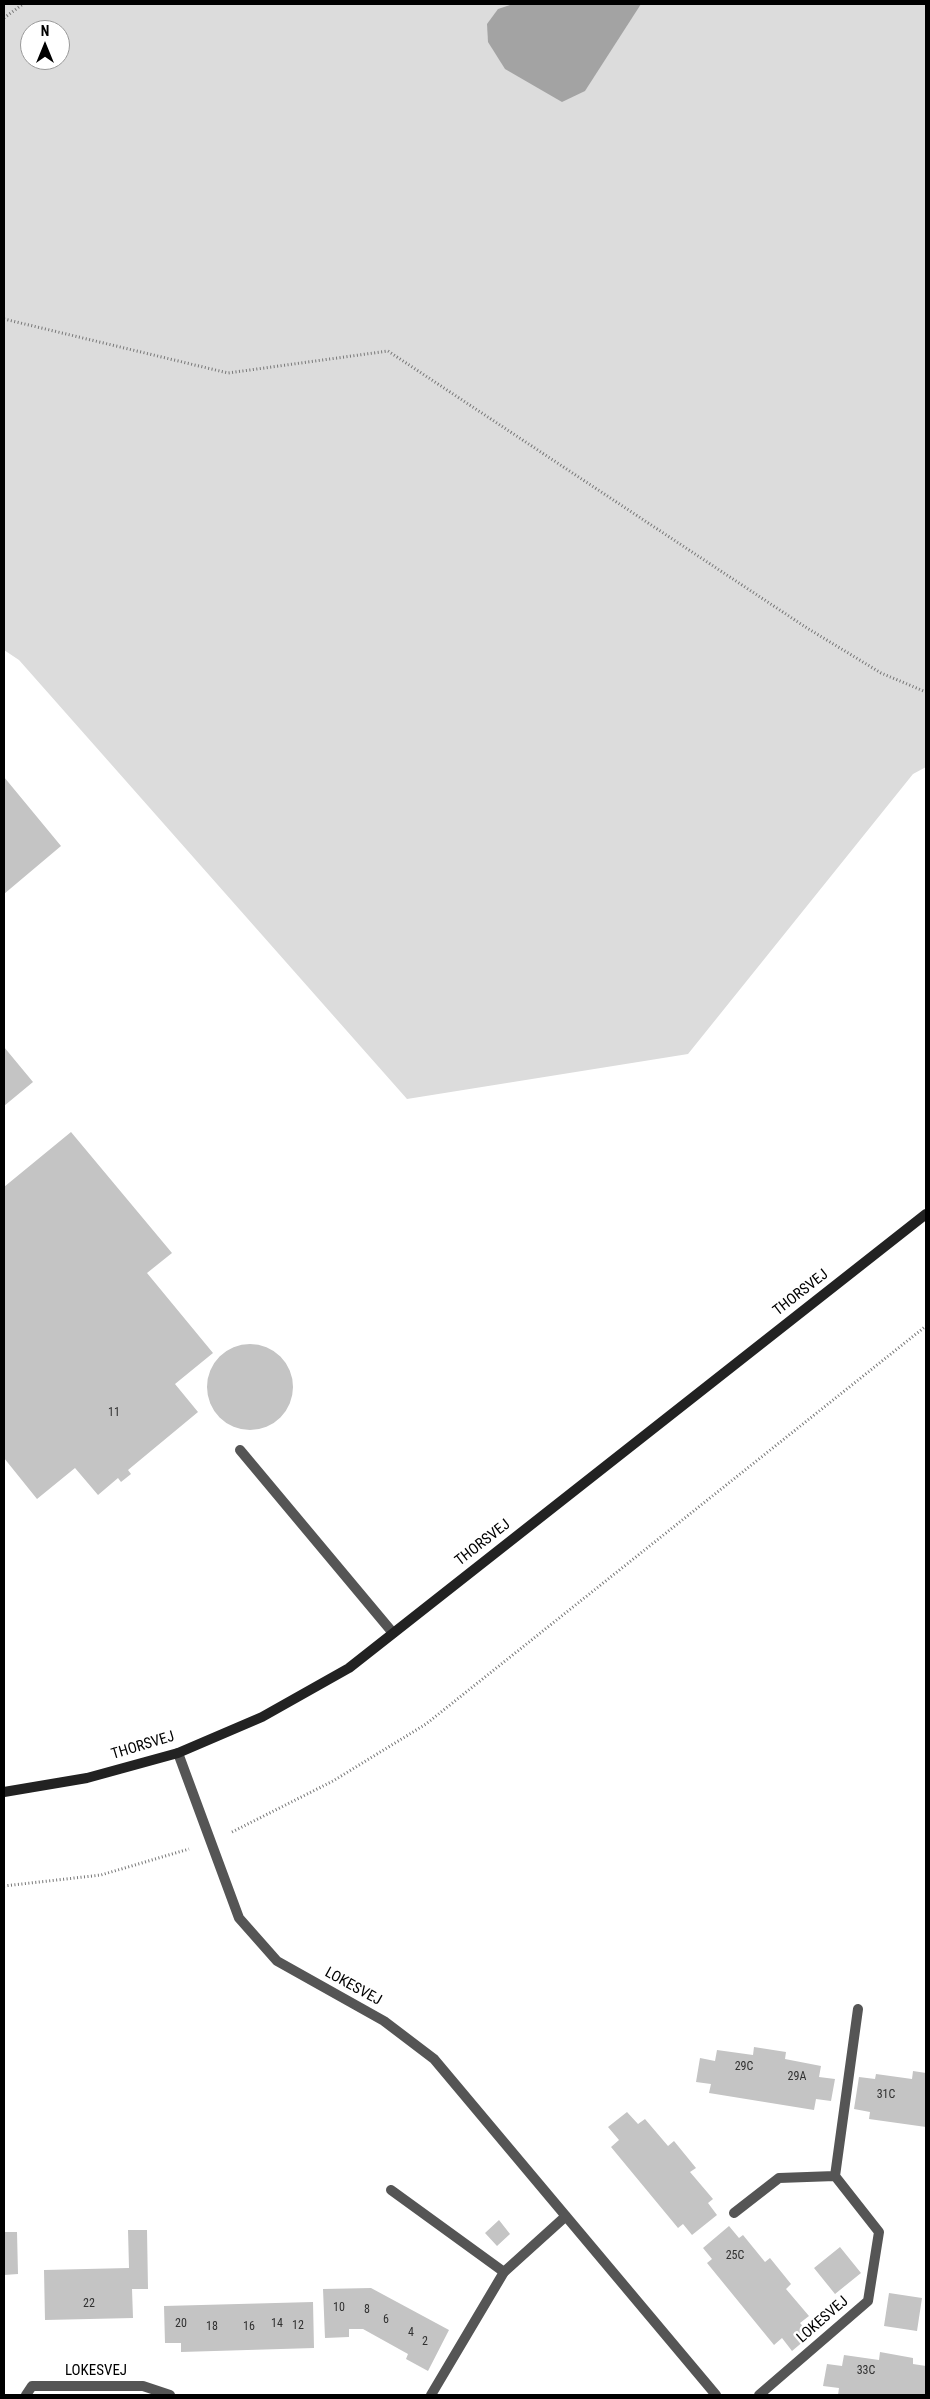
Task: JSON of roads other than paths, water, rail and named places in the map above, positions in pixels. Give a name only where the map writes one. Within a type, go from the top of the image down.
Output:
[{"type":"street","name":"THORSVEJ","points":[[4,1792],[86,1778],[178,1752],[270,1713],[349,1668],[926,1214]]},
{"type":"street","points":[[240,1450],[393,1633]]},
{"type":"street","name":"LOKESVEJ","points":[[178,1752],[239,1918],[277,1961],[384,2022],[434,2059],[716,2395]]},
{"type":"street","points":[[734,2213],[780,2178],[835,2176],[858,2009]]},
{"type":"street","name":"LOKESVEJ","points":[[759,2395],[868,2301],[879,2232],[835,2176]]},
{"type":"street","points":[[391,2190],[504,2272]]},
{"type":"street","points":[[431,2395],[504,2272],[566,2216]]},
{"type":"street","name":"LOKESVEJ","points":[[26,2395],[32,2386],[143,2386],[170,2395]]}]
